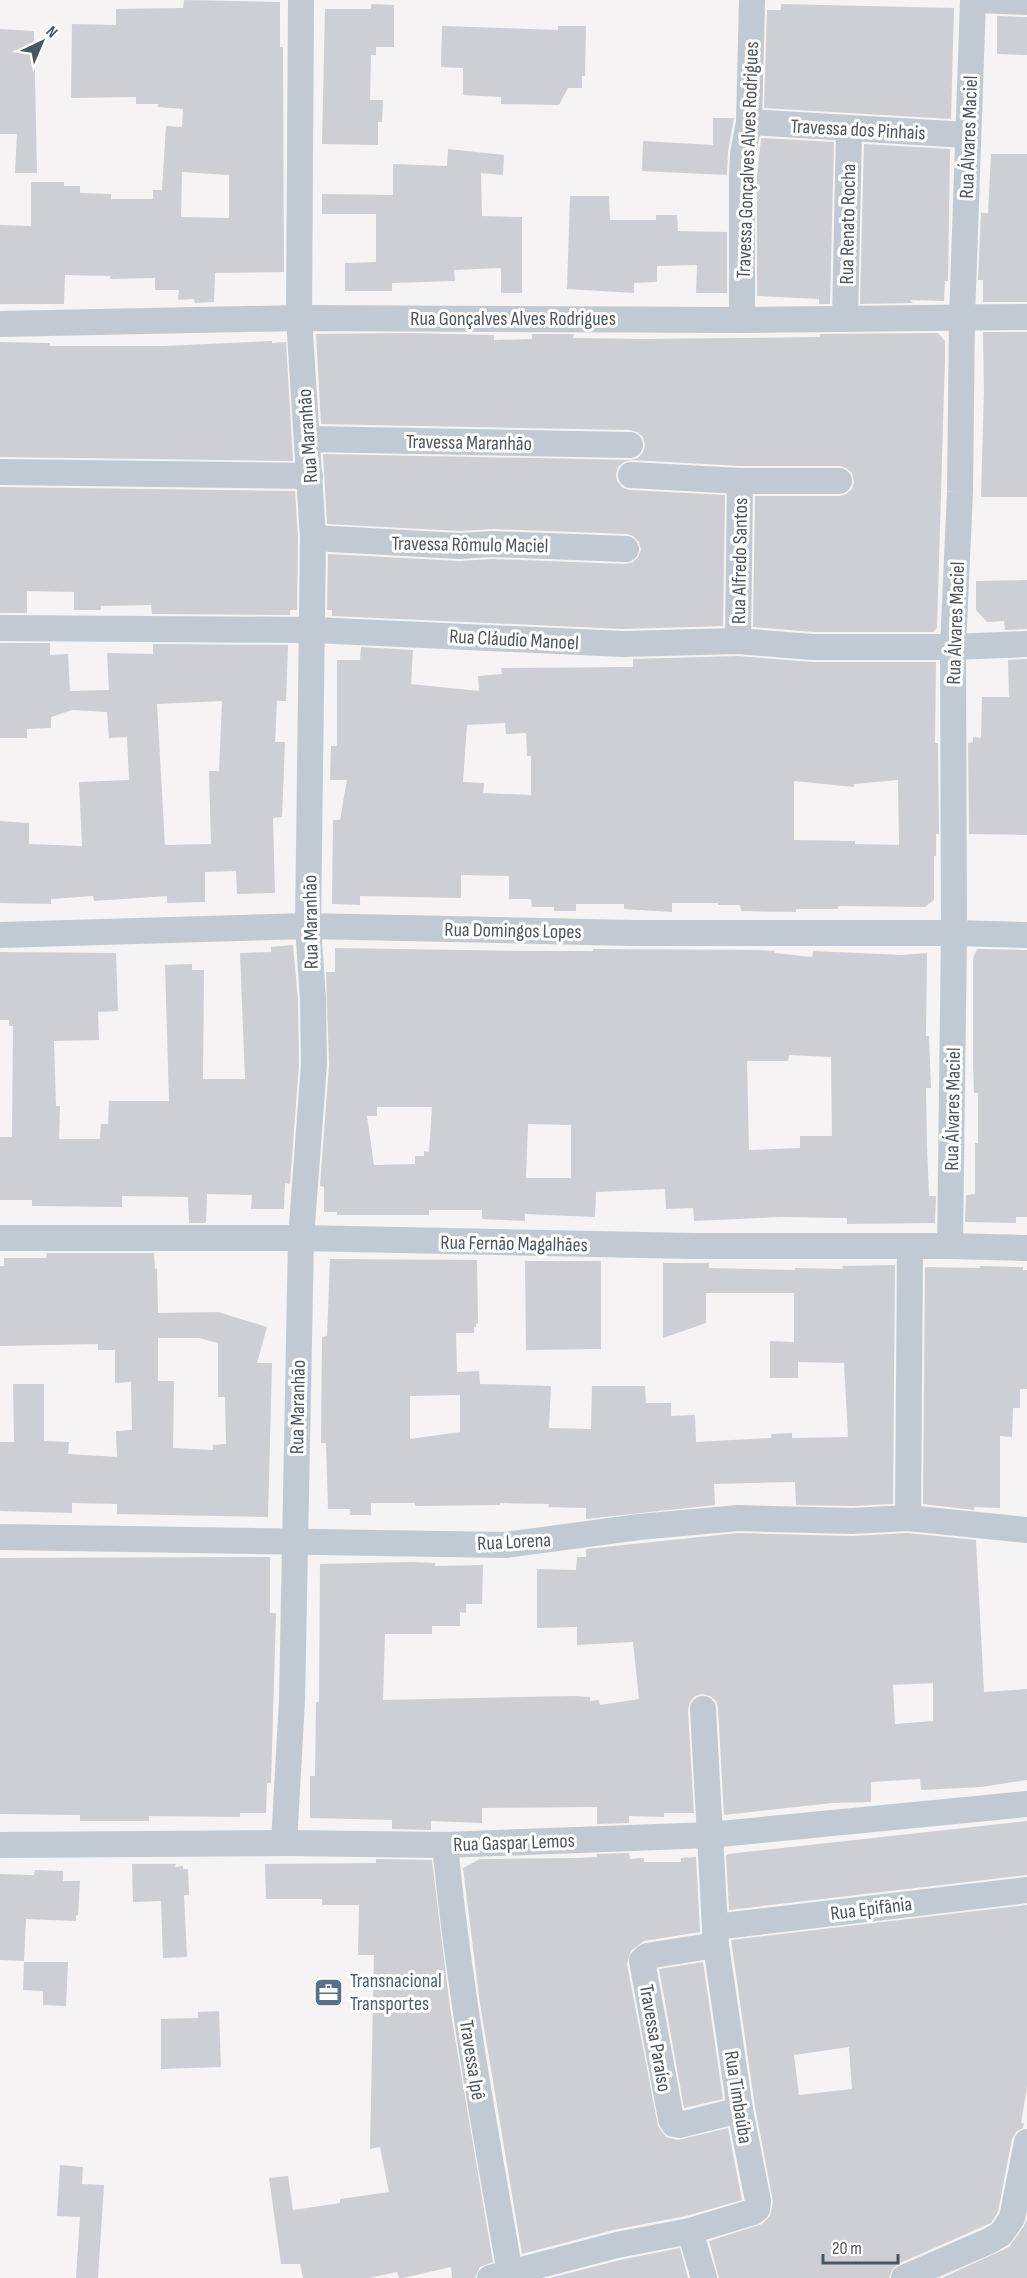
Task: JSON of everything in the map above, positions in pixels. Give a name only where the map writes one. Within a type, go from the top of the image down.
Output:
[{"type":"street","name":"Rua Maranhão","points":[[284,1843],[292,1700],[301,1238],[314,1064],[313,999],[308,926],[313,538],[299,318],[301,0]]},
{"type":"street","name":"Travessa Gonçalves Alves Rodrigues","points":[[742,320],[742,176],[749,122],[752,0]]},
{"type":"street","name":"Rua Álvares Maciel","points":[[950,1246],[954,933],[953,647],[960,492],[962,318],[973,0]]},
{"type":"street","points":[[979,0],[1027,2]]},
{"type":"street","name":"Travessa dos Pinhais","points":[[749,122],[967,135]]},
{"type":"street","name":"Rua Renato Rocha","points":[[845,319],[849,129]]},
{"type":"street","name":"Rua Gonçalves Alves Rodrigues","points":[[0,324],[299,318],[742,320],[1027,317]]},
{"type":"street","name":"Travessa Maranhão","points":[[308,439],[630,445]]},
{"type":"street","points":[[0,472],[310,476]]},
{"type":"street","points":[[631,475],[740,481],[838,481]]},
{"type":"street","name":"Rua Alfredo Santos","points":[[738,641],[740,481]]},
{"type":"street","name":"Travessa Rômulo Maciel","points":[[313,538],[460,546],[492,544],[626,549]]},
{"type":"street","name":"Rua Cláudio Manoel","points":[[0,628],[313,630],[623,644],[738,641],[812,647],[953,647],[1027,644]]},
{"type":"street","name":"Rua Domingos Lopes","points":[[0,935],[308,926],[632,933],[1027,935]]},
{"type":"street","name":"Rua Fernão Magalhães","points":[[0,1238],[301,1238],[693,1246],[1027,1248]]},
{"type":"street","points":[[908,1518],[910,1246]]},
{"type":"street","name":"Rua Lorena","points":[[0,1537],[506,1545],[639,1527],[738,1518],[852,1521],[908,1518],[1027,1530]]},
{"type":"street","name":"Rua Timbaúba","points":[[500,2276],[617,2245],[690,2231],[757,2209],[758,2201],[740,2110],[716,1936],[703,1710]]},
{"type":"street","name":"Rua Gaspar Lemos","points":[[0,1845],[284,1843],[445,1845],[710,1835],[1027,1804]]},
{"type":"street","name":"Travessa Ipê","points":[[445,1845],[453,1932],[500,2276]]},
{"type":"street","name":"Rua Epifânia","points":[[716,1936],[1027,1890]]},
{"type":"street","name":"Travessa Paraíso","points":[[716,1936],[647,1956],[642,1960],[670,2119],[674,2124],[680,2125],[740,2110]]},
{"type":"street","points":[[904,2278],[1001,2234],[1012,2218],[1027,2142]]},
{"type":"street","points":[[690,2231],[704,2278]]},
{"type":"building","points":[[184,0],[280,2],[280,47],[283,47],[284,272],[215,273],[214,302],[195,303],[194,299],[178,300],[179,290],[155,290],[155,278],[110,279],[110,276],[65,275],[64,304],[0,304],[0,225],[31,226],[31,182],[64,182],[64,186],[80,186],[80,193],[111,194],[111,199],[153,199],[153,190],[162,190],[166,126],[182,127],[183,109],[158,107],[158,104],[136,104],[136,97],[71,98],[72,24],[116,25],[116,9],[183,8]],"holes":[[[182,172],[229,175],[229,218],[181,217]]]},
{"type":"building","points":[[371,4],[394,5],[394,47],[376,47],[376,55],[371,55],[370,100],[383,100],[382,122],[378,122],[378,145],[322,144],[325,9],[371,9]]},
{"type":"building","points":[[781,4],[954,8],[951,119],[764,108],[767,10],[781,10]]},
{"type":"building","points":[[997,16],[1027,17],[1027,55],[997,54]]},
{"type":"building","points":[[442,26],[558,30],[558,26],[586,26],[585,76],[582,76],[582,88],[568,88],[559,105],[501,104],[501,97],[463,95],[463,68],[441,67]]},
{"type":"building","points":[[0,29],[34,31],[37,173],[15,173],[17,134],[0,134]]},
{"type":"building","points":[[713,118],[734,118],[728,151],[727,175],[642,171],[643,141],[713,145]]},
{"type":"building","points":[[761,138],[834,142],[830,304],[819,304],[819,299],[757,296],[757,176]]},
{"type":"building","points":[[864,144],[950,149],[948,281],[945,281],[944,301],[910,300],[913,303],[860,304]]},
{"type":"building","points":[[448,149],[504,155],[503,175],[481,173],[482,216],[522,217],[522,293],[501,293],[501,268],[454,270],[455,281],[392,283],[392,291],[345,291],[345,263],[376,262],[376,214],[322,214],[322,194],[393,195],[393,164],[447,166]]},
{"type":"building","points":[[991,154],[1027,154],[1027,302],[983,302],[983,280],[978,280],[981,213],[988,213]]},
{"type":"building","points":[[570,196],[609,196],[610,220],[656,220],[656,215],[677,215],[678,231],[727,232],[727,293],[696,293],[697,265],[657,266],[657,282],[634,283],[634,293],[567,289]]},
{"type":"building","points":[[983,332],[1027,332],[1027,497],[981,497]]},
{"type":"building","points":[[938,333],[945,341],[945,358],[937,628],[933,632],[813,632],[753,627],[755,496],[839,496],[846,494],[852,489],[854,482],[852,473],[846,468],[839,466],[740,466],[632,460],[618,467],[617,481],[623,488],[725,495],[723,626],[623,629],[332,616],[332,610],[327,610],[328,554],[459,561],[492,559],[625,564],[633,562],[641,550],[639,542],[627,534],[493,529],[460,531],[327,524],[323,454],[630,460],[638,458],[643,452],[645,445],[643,437],[630,430],[321,424],[316,334],[494,335],[494,340],[532,339],[532,334],[574,334],[573,338],[641,339]]},
{"type":"building","points":[[272,341],[272,343],[286,342],[293,461],[0,457],[0,342],[50,343],[50,346],[164,346]]},
{"type":"building","points":[[0,487],[295,491],[298,538],[297,610],[290,610],[290,615],[152,614],[151,605],[101,606],[101,610],[74,610],[74,592],[27,591],[27,613],[0,613]]},
{"type":"building","points":[[1027,580],[1027,629],[1005,630],[1004,621],[987,622],[976,610],[976,581]]},
{"type":"building","points":[[0,643],[50,643],[50,655],[68,654],[70,691],[109,690],[107,653],[153,654],[153,644],[288,645],[286,701],[277,701],[275,742],[285,742],[282,817],[273,818],[275,893],[237,894],[236,871],[205,872],[205,902],[167,903],[167,896],[94,901],[93,896],[51,899],[51,904],[0,903],[0,821],[29,823],[29,844],[82,846],[79,782],[129,780],[127,737],[109,738],[107,712],[72,710],[51,717],[51,728],[27,729],[27,738],[0,738]],"holes":[[[222,701],[219,771],[209,771],[211,844],[165,845],[157,704]]]},
{"type":"building","points":[[361,647],[413,650],[411,684],[479,691],[478,676],[502,674],[501,668],[633,667],[633,659],[738,656],[812,662],[936,662],[935,743],[938,743],[939,834],[936,834],[936,856],[934,856],[934,900],[925,907],[838,906],[838,909],[796,909],[796,912],[741,911],[740,905],[718,905],[718,903],[672,903],[672,912],[624,909],[624,904],[576,904],[576,911],[554,911],[554,907],[532,907],[531,899],[509,899],[509,876],[461,875],[461,898],[360,896],[360,905],[332,904],[333,820],[340,820],[347,780],[330,780],[331,746],[337,746],[337,660],[360,660]],"holes":[[[505,723],[506,734],[526,733],[527,756],[531,756],[531,795],[483,793],[484,783],[463,782],[467,725]],[[898,780],[899,845],[855,844],[855,841],[794,840],[794,781],[854,787],[854,784]]]},
{"type":"building","points":[[1027,659],[1027,835],[969,834],[968,743],[973,742],[973,737],[981,738],[982,697],[1009,697],[1008,660]]},
{"type":"building","points":[[293,945],[298,1000],[299,1064],[290,1184],[285,1183],[284,1209],[251,1209],[252,1195],[207,1194],[206,1223],[189,1223],[188,1197],[122,1196],[122,1207],[32,1206],[32,1200],[0,1200],[0,1137],[12,1137],[13,1026],[9,1026],[9,1020],[0,1020],[0,952],[116,953],[118,1011],[98,1012],[99,1040],[54,1041],[56,1106],[60,1106],[59,1139],[100,1139],[101,1124],[108,1124],[109,1101],[169,1101],[165,965],[192,964],[192,970],[204,970],[203,1079],[245,1079],[240,953],[271,952],[271,947]]},
{"type":"building","points":[[335,948],[528,951],[757,950],[812,957],[813,951],[902,955],[927,953],[926,1036],[929,1036],[931,1088],[926,1088],[927,1147],[929,1196],[936,1196],[935,1223],[847,1224],[847,1218],[781,1217],[694,1221],[693,1208],[666,1209],[665,1189],[596,1192],[595,1217],[525,1214],[525,1221],[482,1219],[482,1210],[429,1210],[429,1215],[337,1215],[337,1212],[324,1212],[324,1187],[320,1186],[329,1065],[326,972],[335,972]],"holes":[[[789,1055],[831,1057],[832,1136],[800,1136],[800,1148],[749,1150],[747,1061],[788,1061]],[[377,1107],[432,1107],[429,1152],[424,1151],[424,1156],[415,1156],[415,1164],[374,1165],[367,1116],[377,1116]],[[528,1124],[571,1125],[571,1178],[526,1178]]]},
{"type":"building","points":[[977,949],[1027,950],[1027,1217],[1016,1217],[1016,1223],[965,1222],[966,1195],[975,1194],[975,1143],[978,1143],[978,1093],[974,1093],[973,1063],[973,958]]},
{"type":"building","points":[[47,1253],[154,1253],[155,1269],[157,1268],[158,1313],[218,1312],[267,1327],[257,1363],[272,1363],[268,1517],[117,1514],[117,1504],[72,1503],[72,1513],[0,1511],[0,1442],[14,1442],[13,1384],[44,1384],[44,1441],[69,1442],[68,1454],[117,1457],[116,1431],[132,1430],[131,1382],[115,1383],[115,1350],[98,1350],[98,1344],[0,1346],[0,1266],[4,1266],[4,1258],[46,1258]],"holes":[[[158,1338],[199,1338],[218,1343],[218,1397],[225,1397],[226,1444],[213,1445],[213,1450],[173,1448],[174,1381],[158,1381]]]},
{"type":"building","points":[[330,1259],[477,1260],[478,1323],[474,1327],[474,1333],[456,1333],[457,1372],[479,1371],[480,1384],[551,1386],[549,1428],[591,1429],[592,1386],[645,1386],[646,1403],[671,1403],[671,1416],[695,1415],[696,1442],[771,1438],[771,1434],[792,1433],[792,1438],[848,1437],[844,1363],[798,1362],[798,1378],[770,1378],[770,1341],[794,1342],[794,1293],[706,1293],[706,1323],[663,1338],[663,1263],[709,1263],[709,1268],[795,1270],[795,1268],[843,1269],[842,1266],[895,1265],[893,1504],[796,1505],[795,1482],[714,1484],[715,1505],[586,1519],[586,1508],[548,1507],[549,1504],[415,1506],[415,1503],[371,1503],[371,1515],[350,1515],[350,1509],[328,1509],[326,1443],[321,1443],[322,1337],[327,1336]],"holes":[[[460,1395],[460,1432],[410,1439],[410,1396]]]},
{"type":"building","points":[[525,1261],[601,1261],[601,1349],[526,1350]]},
{"type":"building","points":[[980,1266],[1023,1267],[1023,1270],[1027,1270],[1027,1389],[1020,1389],[1020,1408],[1013,1408],[1012,1437],[1000,1436],[1000,1508],[974,1507],[974,1510],[923,1504],[925,1267],[980,1268]]},
{"type":"building","points":[[738,1533],[852,1536],[908,1533],[976,1540],[984,1692],[1027,1689],[1027,1780],[981,1787],[921,1790],[920,1779],[871,1782],[871,1802],[832,1803],[724,1815],[718,1708],[716,1701],[702,1694],[695,1696],[688,1710],[694,1813],[664,1813],[664,1817],[629,1816],[629,1823],[597,1824],[597,1807],[482,1808],[482,1823],[431,1821],[431,1830],[392,1829],[392,1820],[310,1818],[310,1776],[315,1776],[316,1702],[319,1702],[320,1564],[411,1562],[435,1563],[435,1566],[483,1565],[482,1604],[466,1604],[466,1613],[460,1612],[460,1626],[432,1626],[432,1634],[385,1634],[383,1700],[573,1696],[590,1697],[590,1701],[599,1700],[600,1705],[639,1699],[633,1642],[577,1645],[577,1627],[537,1628],[537,1569],[576,1570],[577,1557],[586,1557],[586,1549]],"holes":[[[933,1683],[933,1721],[895,1724],[893,1685]]]},
{"type":"building","points":[[270,1557],[270,1613],[276,1613],[271,1783],[267,1783],[266,1813],[240,1813],[240,1817],[149,1816],[149,1821],[80,1821],[80,1815],[0,1814],[0,1558]]},
{"type":"building","points":[[1027,1821],[1027,1875],[729,1910],[726,1856],[728,1854]]},
{"type":"building","points":[[629,1853],[630,1859],[644,1858],[644,1862],[681,1862],[681,1858],[696,1857],[700,1932],[644,1941],[631,1951],[627,1964],[658,2126],[666,2137],[678,2140],[728,2128],[742,2200],[686,2216],[613,2230],[522,2254],[480,2004],[463,1868],[480,1859],[578,1858],[597,1857],[597,1854]]},
{"type":"building","points":[[376,1859],[432,1860],[450,2008],[493,2262],[480,2267],[475,2278],[452,2278],[451,2267],[403,2278],[399,2278],[397,2272],[369,2278],[303,2278],[300,2264],[281,2264],[269,2178],[288,2176],[293,2210],[340,2203],[340,2199],[389,2192],[380,2147],[370,2149],[374,1955],[358,1955],[359,1905],[322,1905],[322,1899],[266,1899],[265,1864],[376,1863]]},
{"type":"building","points":[[132,1864],[176,1864],[175,1867],[183,1866],[183,1869],[188,1869],[189,1895],[184,1895],[187,1957],[163,1958],[161,1901],[133,1902]]},
{"type":"building","points":[[35,1870],[63,1871],[63,1881],[80,1881],[76,1921],[26,1919],[24,1961],[0,1960],[0,1874],[34,1875]]},
{"type":"building","points":[[1027,1905],[1027,2087],[1021,2123],[1024,2123],[1023,2128],[1016,2132],[1012,2139],[998,2212],[991,2223],[898,2264],[892,2270],[889,2278],[719,2278],[709,2241],[762,2224],[770,2216],[773,2202],[755,2107],[731,1940]],"holes":[[[849,2047],[852,2089],[799,2095],[794,2055]]]},
{"type":"building","points":[[24,1962],[68,1962],[66,2006],[43,2005],[43,1991],[23,1990]]},
{"type":"building","points":[[703,1962],[723,2099],[684,2108],[659,1969]]},
{"type":"building","points":[[219,2011],[221,2067],[161,2069],[161,2019],[198,2018],[198,2012]]},
{"type":"building","points":[[60,2165],[83,2167],[82,2184],[104,2185],[98,2278],[76,2278],[80,2217],[57,2216]]},
{"type":"building","points":[[1027,2219],[1027,2278],[942,2278],[1009,2247]]},
{"type":"building","points":[[680,2248],[688,2278],[550,2278],[620,2260]]},
{"type":"place","name":"Transnacional Transportes","points":[[329,1992]]}]
